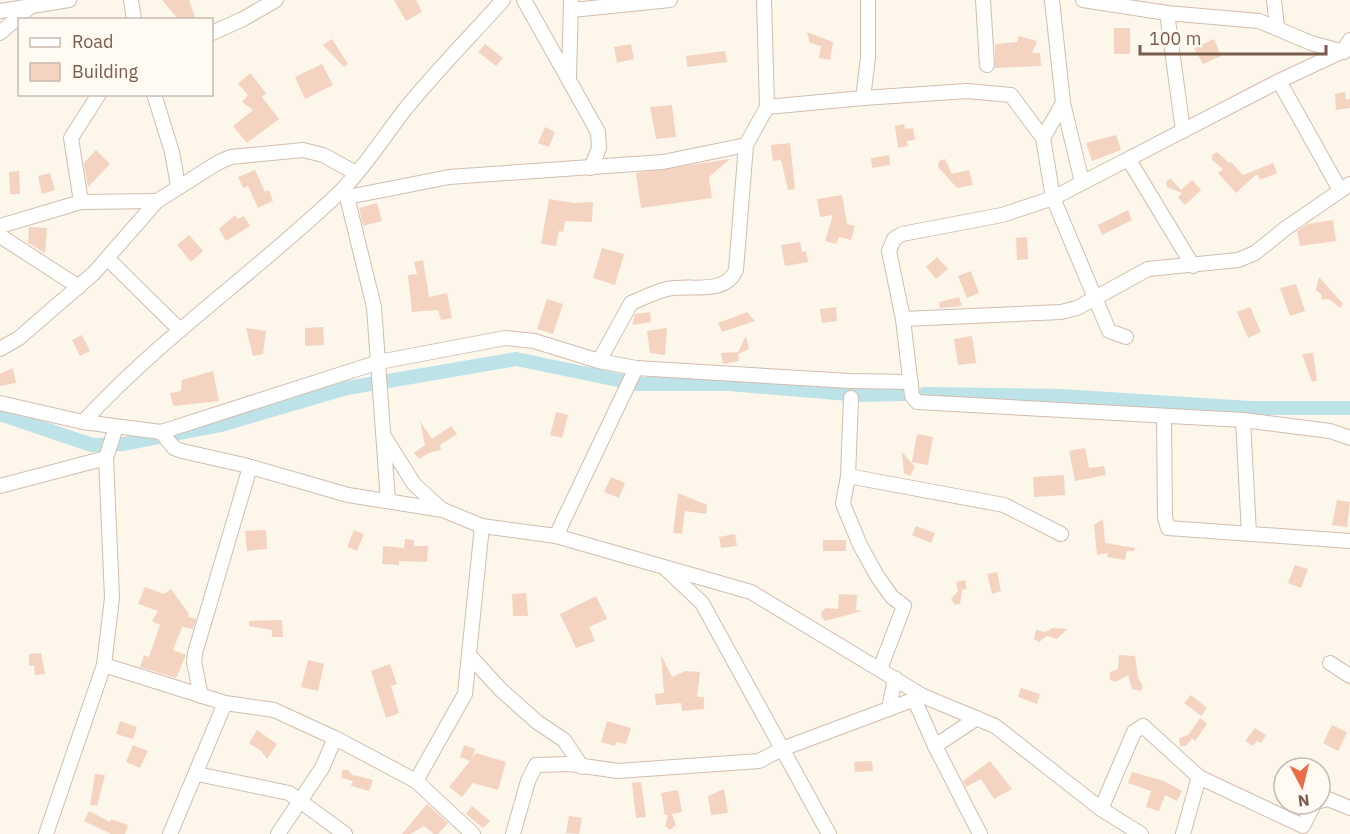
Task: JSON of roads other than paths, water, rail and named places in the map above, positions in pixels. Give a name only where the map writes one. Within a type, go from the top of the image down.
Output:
[{"type":"street","points":[[0,11],[69,0]]},
{"type":"street","points":[[131,0],[134,18]]},
{"type":"street","points":[[213,33],[276,0]]},
{"type":"street","points":[[83,422],[119,384],[179,329],[346,192],[356,173],[418,94],[503,0]]},
{"type":"street","points":[[524,0],[598,132],[599,148],[591,168]]},
{"type":"street","points":[[569,77],[571,5],[670,0]]},
{"type":"street","points":[[599,361],[631,303],[670,289],[722,286],[733,277],[736,270],[746,145],[767,107],[764,0]]},
{"type":"street","points":[[863,98],[868,58],[868,0]]},
{"type":"street","points":[[982,0],[987,65]]},
{"type":"street","points":[[1052,0],[1063,103],[1082,182]]},
{"type":"street","points":[[1083,0],[1108,1],[1167,13],[1259,21],[1311,42],[1348,48]]},
{"type":"street","points":[[1274,0],[1277,27]]},
{"type":"street","points":[[0,33],[31,6]]},
{"type":"street","points":[[1167,13],[1183,131]]},
{"type":"street","points":[[1348,48],[1279,81],[1053,198],[1002,215],[902,234],[894,239],[890,251],[903,319],[912,396],[920,403],[1243,420],[1330,431],[1350,438]]},
{"type":"street","points":[[903,319],[1061,312],[1077,308],[1127,279],[1148,270],[1238,260],[1255,253],[1286,228],[1345,187],[1279,81]]},
{"type":"street","points":[[767,107],[968,91],[1011,95],[1043,138],[1053,198],[1109,331],[1126,337]]},
{"type":"street","points":[[81,202],[71,138],[98,96]]},
{"type":"street","points":[[155,96],[172,152],[178,186]]},
{"type":"street","points":[[1043,138],[1063,103]]},
{"type":"street","points":[[346,192],[449,177],[663,162],[746,145]]},
{"type":"street","points":[[0,349],[19,338],[79,287],[108,259],[157,201],[178,186],[231,157],[294,149],[323,155],[356,173]]},
{"type":"street","points":[[1129,160],[1193,266]]},
{"type":"street","points":[[346,192],[372,296],[379,362],[388,501]]},
{"type":"street","points":[[0,226],[81,202],[157,201]]},
{"type":"street","points":[[0,236],[79,287]]},
{"type":"street","points":[[108,259],[179,329]]},
{"type":"street","points":[[0,403],[83,422],[160,432],[379,362],[505,338],[534,341],[599,361],[636,368],[850,381],[911,382]]},
{"type":"street","points":[[556,536],[636,368]]},
{"type":"street","points":[[851,398],[848,476],[843,504],[860,545],[892,597],[904,606],[880,669]]},
{"type":"street","points":[[1164,416],[1165,518],[1168,528],[1350,541]]},
{"type":"street","points":[[1243,420],[1249,534]]},
{"type":"street","points":[[46,834],[104,665],[112,598],[106,458],[116,427]]},
{"type":"street","points":[[160,432],[174,448],[250,467],[334,492],[443,510],[482,526],[556,536],[751,592],[895,678],[919,699],[977,718],[1008,734],[1101,809],[1141,834]]},
{"type":"street","points":[[383,433],[414,484],[443,510]]},
{"type":"street","points":[[0,486],[106,458]]},
{"type":"street","points":[[201,696],[194,662],[195,653],[250,467]]},
{"type":"street","points":[[848,476],[1004,505],[1061,534]]},
{"type":"street","points":[[416,781],[465,694],[482,526]]},
{"type":"street","points":[[664,568],[702,603],[829,834]]},
{"type":"street","points":[[469,655],[501,690],[537,722],[564,740],[582,767]]},
{"type":"street","points":[[1330,663],[1350,676]]},
{"type":"street","points":[[104,665],[225,703],[274,710],[335,738],[416,781],[472,834]]},
{"type":"street","points":[[889,710],[895,678]]},
{"type":"street","points":[[513,834],[528,781],[536,765],[570,764],[618,771],[742,764],[759,761],[782,749],[919,699]]},
{"type":"street","points":[[919,699],[935,746],[980,834]]},
{"type":"street","points":[[171,833],[225,703]]},
{"type":"street","points":[[935,746],[977,718]]},
{"type":"street","points":[[1101,809],[1134,732],[1143,726],[1199,777],[1301,830],[1308,816]]},
{"type":"street","points":[[278,834],[298,800],[322,768],[335,738]]},
{"type":"street","points":[[197,774],[284,791],[345,834]]},
{"type":"street","points":[[1183,834],[1199,777]]},
{"type":"street","points":[[1332,800],[1350,807]]},
{"type":"waterway","points":[[0,414],[92,445],[124,444],[221,425],[347,388],[516,359],[637,384],[729,384],[860,395],[905,394]]},
{"type":"waterway","points":[[924,394],[1061,396],[1250,408],[1350,408]]}]
